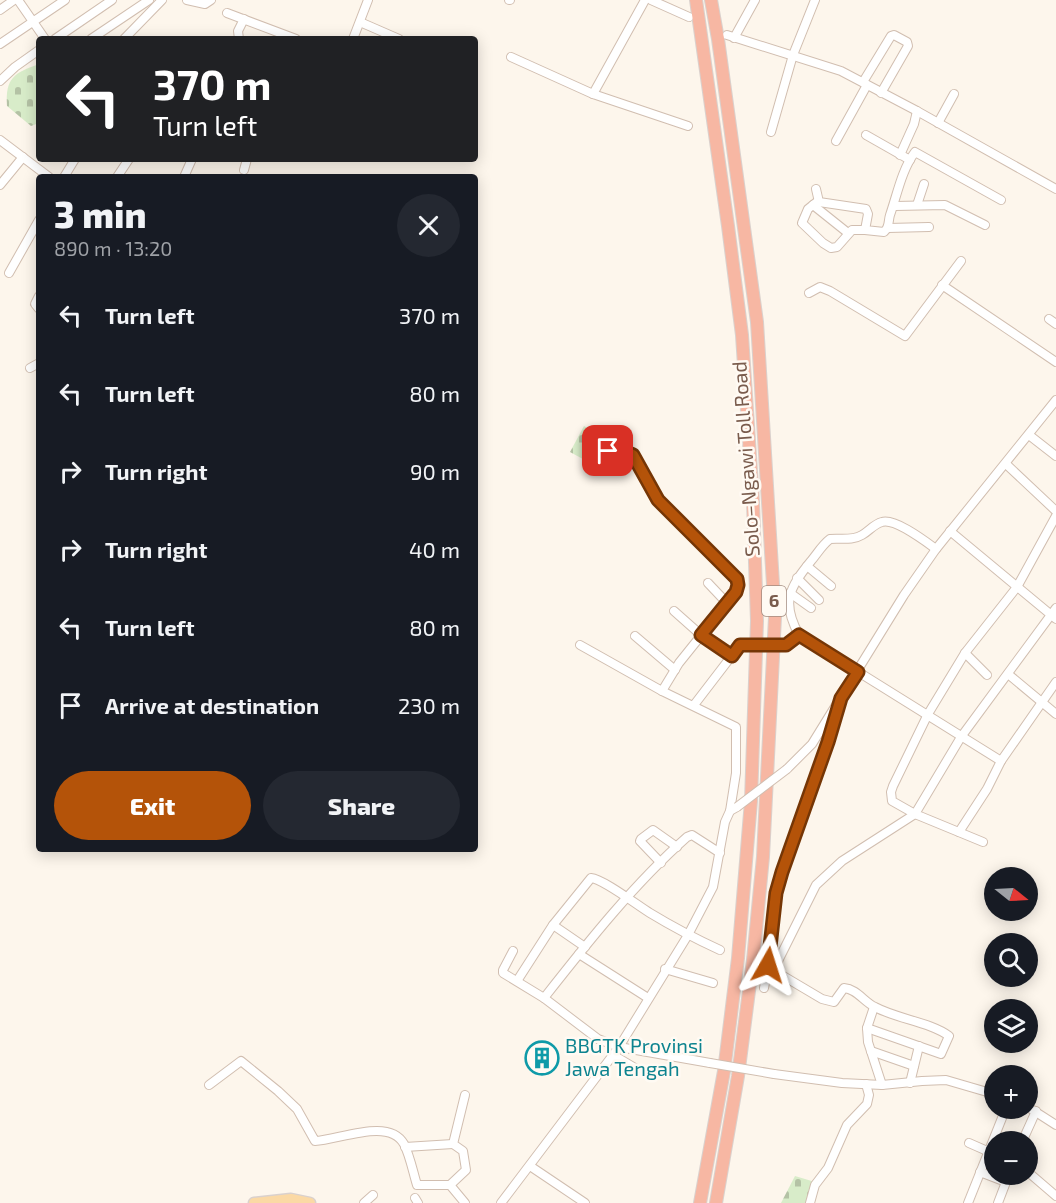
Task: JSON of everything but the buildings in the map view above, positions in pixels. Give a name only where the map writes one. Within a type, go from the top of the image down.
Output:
[{"type":"highway","name":"Solo–Ngawi Toll Road","points":[[696,0],[729,226],[742,335],[753,502],[757,621],[750,812],[738,958],[724,1071],[700,1203]]},
{"type":"highway","name":"Solo–Ngawi Toll Road","points":[[711,0],[757,322],[775,617],[764,847],[753,960],[738,1076],[716,1203]]},
{"type":"main road","points":[[256,1203],[291,1199],[310,1203]]},
{"type":"street","points":[[0,10],[16,0],[43,36]]},
{"type":"street","points":[[0,44],[65,0]]},
{"type":"street","points":[[59,36],[112,0]]},
{"type":"street","points":[[95,36],[137,3],[149,0]]},
{"type":"street","points":[[127,36],[162,0]]},
{"type":"street","points":[[187,0],[205,4],[211,0]]},
{"type":"street","points":[[354,36],[368,0]]},
{"type":"street","points":[[593,93],[645,0]]},
{"type":"street","points":[[651,0],[689,16]]},
{"type":"street","points":[[755,0],[731,36],[841,72],[917,111],[1056,189]]},
{"type":"street","points":[[771,132],[793,55],[815,0]]},
{"type":"street","points":[[227,14],[288,36]]},
{"type":"street","points":[[239,36],[238,31],[244,19]]},
{"type":"street","points":[[360,22],[392,36]]},
{"type":"street","points":[[836,141],[891,36],[894,35],[907,42],[908,46],[881,93]]},
{"type":"street","points":[[0,81],[36,52]]},
{"type":"street","points":[[512,57],[593,93],[688,126]]},
{"type":"street","points":[[938,123],[954,94]]},
{"type":"street","points":[[900,155],[914,124],[917,111]]},
{"type":"street","points":[[866,135],[910,160]]},
{"type":"street","points":[[0,140],[45,174]]},
{"type":"street","points":[[888,228],[910,160],[913,154],[917,153],[1001,200]]},
{"type":"street","points":[[2,179],[23,157]]},
{"type":"street","points":[[244,170],[246,162]]},
{"type":"street","points":[[917,206],[924,184]]},
{"type":"street","points":[[816,189],[815,203],[805,215],[802,223],[823,243],[834,248],[840,245],[848,233],[855,229],[882,232],[888,228],[929,227]]},
{"type":"street","points":[[815,203],[866,209],[868,214],[865,230]]},
{"type":"street","points":[[815,203],[848,233]]},
{"type":"street","points":[[895,206],[950,206],[985,225]]},
{"type":"street","points":[[9,273],[36,225]]},
{"type":"street","points":[[809,293],[820,287],[830,291],[905,336],[962,261]]},
{"type":"street","points":[[942,285],[1056,362]]},
{"type":"street","points":[[30,368],[36,365]]},
{"type":"street","points":[[733,809],[787,769],[812,744],[904,595],[936,549],[1056,400]]},
{"type":"street","points":[[600,434],[605,438],[604,448],[608,451],[626,452],[633,455],[658,500],[737,579],[736,592],[701,635],[662,691]]},
{"type":"street","points":[[1029,435],[1056,456]]},
{"type":"street","points":[[1006,464],[1056,511]]},
{"type":"street","points":[[983,842],[895,804],[890,797],[891,792],[928,714],[965,653],[1017,587],[1056,516]]},
{"type":"street","points":[[936,549],[910,531],[887,521],[852,539],[830,539],[797,578],[790,593],[788,608],[791,619],[799,635],[1001,761]]},
{"type":"street","points":[[764,988],[771,969],[816,885],[842,861],[915,814],[961,737],[1055,614],[1017,587],[950,531]]},
{"type":"street","points":[[807,566],[831,586]]},
{"type":"street","points":[[797,578],[819,600]]},
{"type":"street","points":[[708,583],[726,602]]},
{"type":"street","points":[[790,593],[811,608]]},
{"type":"street","points":[[674,611],[701,635],[732,656]]},
{"type":"street","points":[[694,705],[740,645],[786,645],[799,635]]},
{"type":"street","points":[[635,636],[675,670]]},
{"type":"street","points":[[501,1203],[619,1047],[688,935],[713,887],[723,832],[733,809],[736,727],[662,691],[580,645]]},
{"type":"street","points":[[965,653],[987,675]]},
{"type":"street","points":[[1008,674],[1056,714]]},
{"type":"street","points":[[959,832],[987,789],[1001,761],[1040,703],[1055,686]]},
{"type":"street","points":[[771,969],[779,882],[841,698]]},
{"type":"street","points":[[661,863],[640,842],[640,839],[650,830],[654,830],[677,846]]},
{"type":"street","points":[[544,998],[627,899],[687,837],[692,835],[720,853]]},
{"type":"street","points":[[517,981],[553,925],[591,878],[596,878],[688,935],[720,950]]},
{"type":"street","points":[[553,925],[585,947]]},
{"type":"street","points":[[513,951],[503,973],[544,998],[598,1040],[619,1047],[774,1074],[882,1085],[946,1080],[984,1091]]},
{"type":"street","points":[[579,954],[648,998]]},
{"type":"street","points":[[665,969],[713,983]]},
{"type":"street","points":[[771,969],[822,999],[834,1002],[844,988],[847,988],[874,1007],[949,1035],[942,1054],[867,1028]]},
{"type":"street","points":[[874,1007],[867,1028],[868,1042],[882,1085]]},
{"type":"street","points":[[910,1083],[919,1047]]},
{"type":"street","points":[[872,1051],[914,1066]]},
{"type":"street","points":[[613,1055],[635,1068]]},
{"type":"street","points":[[209,1085],[241,1061],[297,1109],[315,1141],[379,1129],[396,1137],[405,1148],[417,1185],[450,1185],[466,1170],[463,1151],[453,1143],[405,1148]]},
{"type":"street","points":[[810,1203],[815,1185],[828,1168],[847,1125],[867,1104],[869,1095],[866,1084]]},
{"type":"street","points":[[453,1143],[465,1095]]},
{"type":"street","points":[[1038,1113],[1056,1125]]},
{"type":"street","points":[[969,1143],[984,1150]]},
{"type":"street","points":[[968,1203],[984,1165]]},
{"type":"street","points":[[530,1166],[585,1203]]},
{"type":"street","points":[[980,1172],[1006,1182],[998,1203]]},
{"type":"street","points":[[1038,1181],[1056,1196]]},
{"type":"street","points":[[450,1185],[465,1203]]},
{"type":"street","points":[[364,1203],[373,1195]]},
{"type":"green space","points":[[36,65],[36,124],[31,126],[7,106],[10,83],[23,70]]},
{"type":"green space","points":[[584,426],[605,439],[592,464],[570,452]]},
{"type":"green space","points":[[795,1176],[815,1182],[808,1203],[781,1203]]},
{"type":"place","name":"BBGTK Provinsi Jawa Tengah","points":[[542,1058]]},
{"type":"route","points":[[608,451],[626,452],[633,455],[658,500],[737,579],[736,592],[701,635],[732,656],[740,645],[786,645],[799,635],[858,672],[841,698],[828,742],[790,843],[776,893],[768,965]]}]
